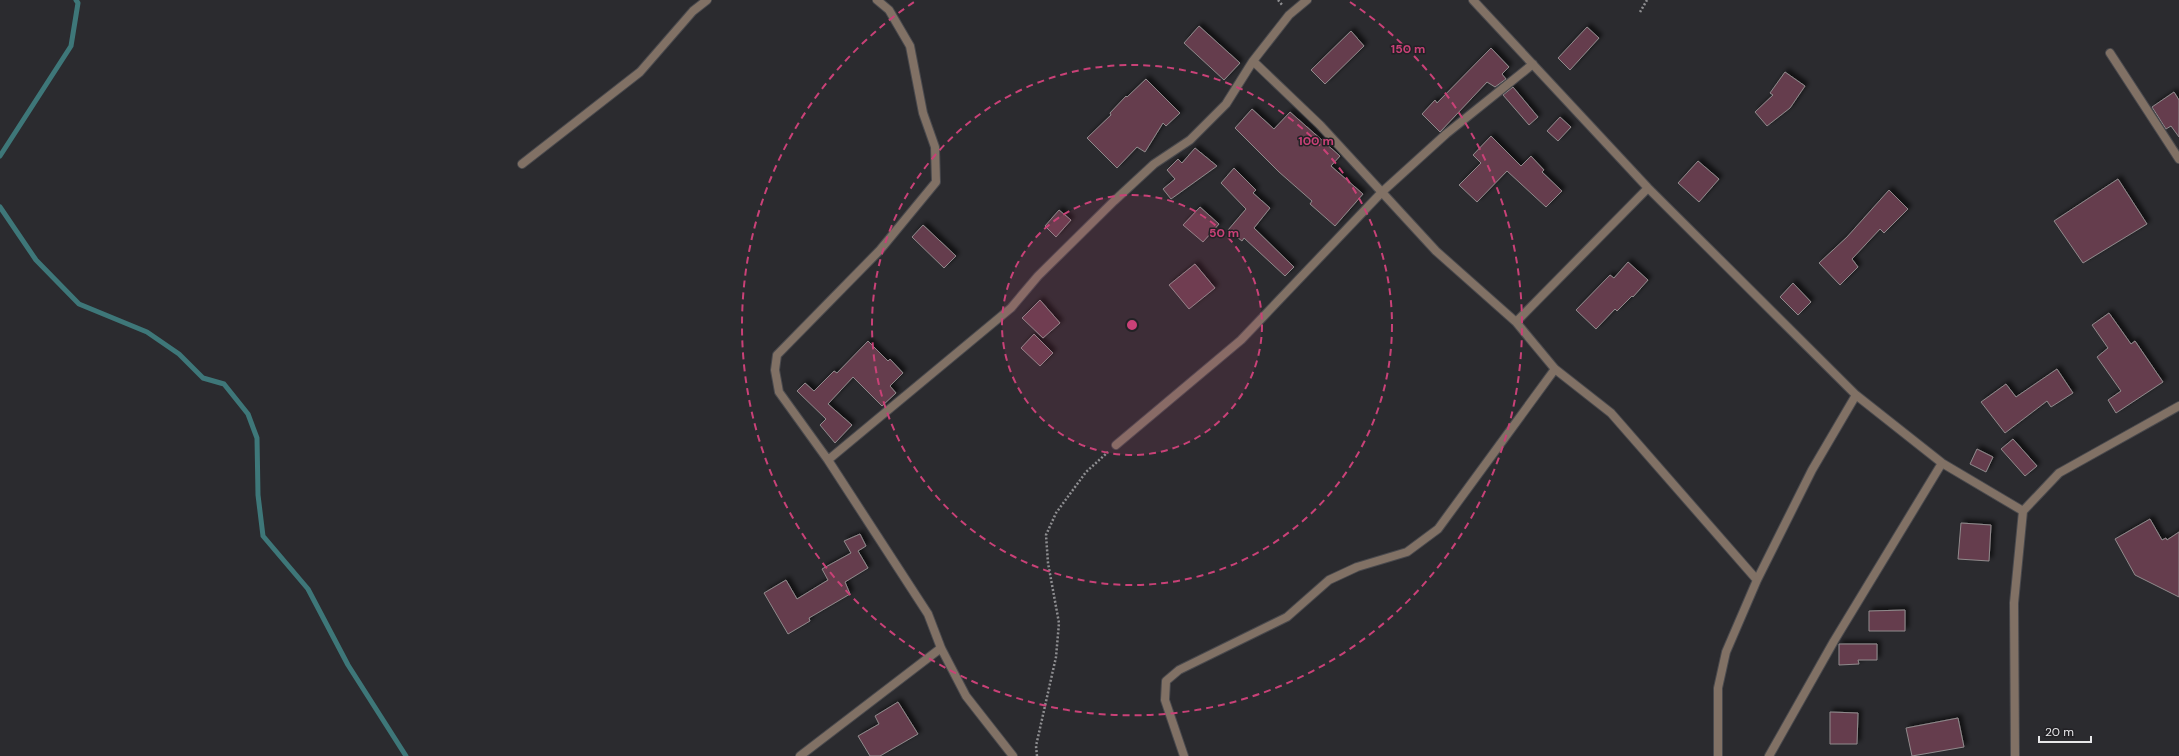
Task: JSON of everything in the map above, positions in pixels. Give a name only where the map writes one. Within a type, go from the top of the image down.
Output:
[{"type":"street","points":[[522,164],[640,72],[693,11],[707,0]]},
{"type":"street","points":[[877,0],[889,10],[910,46],[922,113],[935,147],[936,182],[880,250],[777,355],[775,370],[779,392],[828,460],[928,614],[942,648],[966,696],[1013,756]]},
{"type":"street","points":[[828,460],[1011,308],[1038,276],[1114,201],[1154,164],[1190,140],[1226,104],[1253,61],[1290,15],[1307,0]]},
{"type":"street","points":[[1473,0],[1648,188],[1856,394],[1942,463],[2023,511]]},
{"type":"street","points":[[2110,53],[2179,159]]},
{"type":"street","points":[[1253,61],[1320,125],[1436,251],[1516,322],[1555,369],[1611,413],[1758,580]]},
{"type":"street","points":[[1116,445],[1241,340],[1382,192],[1446,134],[1533,64]]},
{"type":"street","points":[[1516,322],[1648,188]]},
{"type":"street","points":[[1184,756],[1165,700],[1166,681],[1179,670],[1287,617],[1329,580],[1357,568],[1407,552],[1438,529],[1555,369]]},
{"type":"street","points":[[1718,756],[1718,688],[1726,652],[1758,580],[1812,470],[1856,394]]},
{"type":"street","points":[[2015,756],[2014,603],[2023,511],[2059,473],[2179,406]]},
{"type":"street","points":[[1769,756],[1834,641],[1942,463]]},
{"type":"street","points":[[800,756],[942,648]]},
{"type":"path","points":[[1640,12],[1647,0]]},
{"type":"path","points":[[1037,756],[1036,746],[1056,657],[1059,622],[1048,562],[1046,535],[1056,513],[1086,472],[1116,445]]},
{"type":"building","points":[[1199,26],[1240,63],[1224,80],[1184,43]]},
{"type":"building","points":[[1587,27],[1599,38],[1570,70],[1558,58]]},
{"type":"building","points":[[1351,31],[1364,46],[1325,84],[1311,70]]},
{"type":"building","points":[[1491,48],[1509,67],[1502,74],[1506,79],[1495,87],[1487,82],[1440,132],[1422,114],[1435,100],[1437,103]]},
{"type":"building","points":[[1785,72],[1805,86],[1790,108],[1767,126],[1755,112],[1773,95],[1770,93]]},
{"type":"building","points":[[1146,79],[1180,113],[1166,126],[1163,123],[1145,152],[1137,147],[1117,168],[1087,138],[1111,115],[1110,113],[1126,96],[1127,97]]},
{"type":"building","points":[[1513,87],[1538,117],[1529,125],[1503,95]]},
{"type":"building","points":[[2174,92],[2179,100],[2179,137],[2171,126],[2166,129],[2152,107]]},
{"type":"building","points":[[1252,109],[1274,129],[1290,112],[1340,156],[1331,166],[1363,194],[1335,226],[1310,204],[1312,201],[1279,172],[1235,128]]},
{"type":"building","points":[[1560,117],[1571,127],[1558,141],[1547,131]]},
{"type":"building","points":[[1491,136],[1521,166],[1531,156],[1544,170],[1542,172],[1562,191],[1546,207],[1507,171],[1477,202],[1459,185],[1481,163],[1473,155]]},
{"type":"building","points":[[1195,148],[1217,166],[1171,199],[1163,189],[1175,179],[1167,170],[1178,159],[1182,163]]},
{"type":"building","points":[[1698,161],[1719,179],[1699,202],[1678,183]]},
{"type":"building","points":[[1234,168],[1256,190],[1253,193],[1270,208],[1254,228],[1294,267],[1285,276],[1244,238],[1242,241],[1228,230],[1246,209],[1221,183]]},
{"type":"building","points":[[2118,179],[2147,224],[2083,263],[2054,221]]},
{"type":"building","points":[[1889,190],[1908,209],[1884,233],[1880,229],[1852,259],[1858,267],[1840,285],[1819,263],[1847,237]]},
{"type":"building","points":[[1200,207],[1219,224],[1203,242],[1183,225]]},
{"type":"building","points":[[1059,210],[1071,220],[1056,237],[1045,226]]},
{"type":"building","points":[[923,225],[956,256],[944,268],[912,237]]},
{"type":"building","points":[[1628,262],[1648,280],[1633,297],[1632,296],[1617,311],[1615,309],[1596,329],[1576,310],[1610,275],[1614,278]]},
{"type":"building","points":[[1195,264],[1215,288],[1189,309],[1169,285]]},
{"type":"building","points":[[1793,283],[1811,302],[1798,315],[1780,297]]},
{"type":"building","points":[[1040,300],[1060,323],[1043,338],[1022,318]]},
{"type":"building","points":[[2109,313],[2131,344],[2135,341],[2163,382],[2116,413],[2108,400],[2121,391],[2097,357],[2108,348],[2092,325]]},
{"type":"building","points":[[1034,334],[1053,353],[1040,366],[1021,348]]},
{"type":"building","points":[[868,341],[888,361],[890,359],[903,373],[890,386],[896,393],[882,406],[853,377],[828,404],[852,425],[835,443],[820,425],[826,419],[797,391],[805,383],[814,391],[834,371],[837,373]]},
{"type":"building","points":[[2057,369],[2073,393],[2051,407],[2047,401],[2005,433],[1981,402],[2006,384],[2016,397]]},
{"type":"building","points":[[2013,439],[2037,466],[2025,476],[2001,449]]},
{"type":"building","points":[[1977,449],[1993,457],[1986,472],[1970,464]]},
{"type":"building","points":[[2150,519],[2162,540],[2166,538],[2167,540],[2179,532],[2179,597],[2135,575],[2115,539]]},
{"type":"building","points":[[1961,523],[1991,525],[1989,561],[1958,559]]},
{"type":"building","points":[[860,534],[866,546],[858,551],[868,568],[845,582],[850,594],[809,618],[810,621],[788,634],[764,593],[786,580],[797,599],[828,580],[822,569],[851,553],[844,541]]},
{"type":"building","points":[[1905,610],[1905,631],[1869,631],[1869,611]]},
{"type":"building","points":[[1839,644],[1877,644],[1877,660],[1858,660],[1859,664],[1839,665]]},
{"type":"building","points":[[898,702],[918,734],[880,756],[870,756],[858,736],[879,724],[875,716]]},
{"type":"building","points":[[1830,712],[1858,713],[1857,744],[1830,744]]},
{"type":"building","points":[[1958,718],[1964,747],[1912,756],[1906,728]]},
{"type":"waterway","points":[[0,156],[71,46],[78,3],[76,0]]},
{"type":"waterway","points":[[0,207],[36,260],[79,304],[147,332],[179,354],[203,378],[224,384],[248,414],[257,438],[258,495],[263,536],[308,589],[348,665],[406,756]]}]
